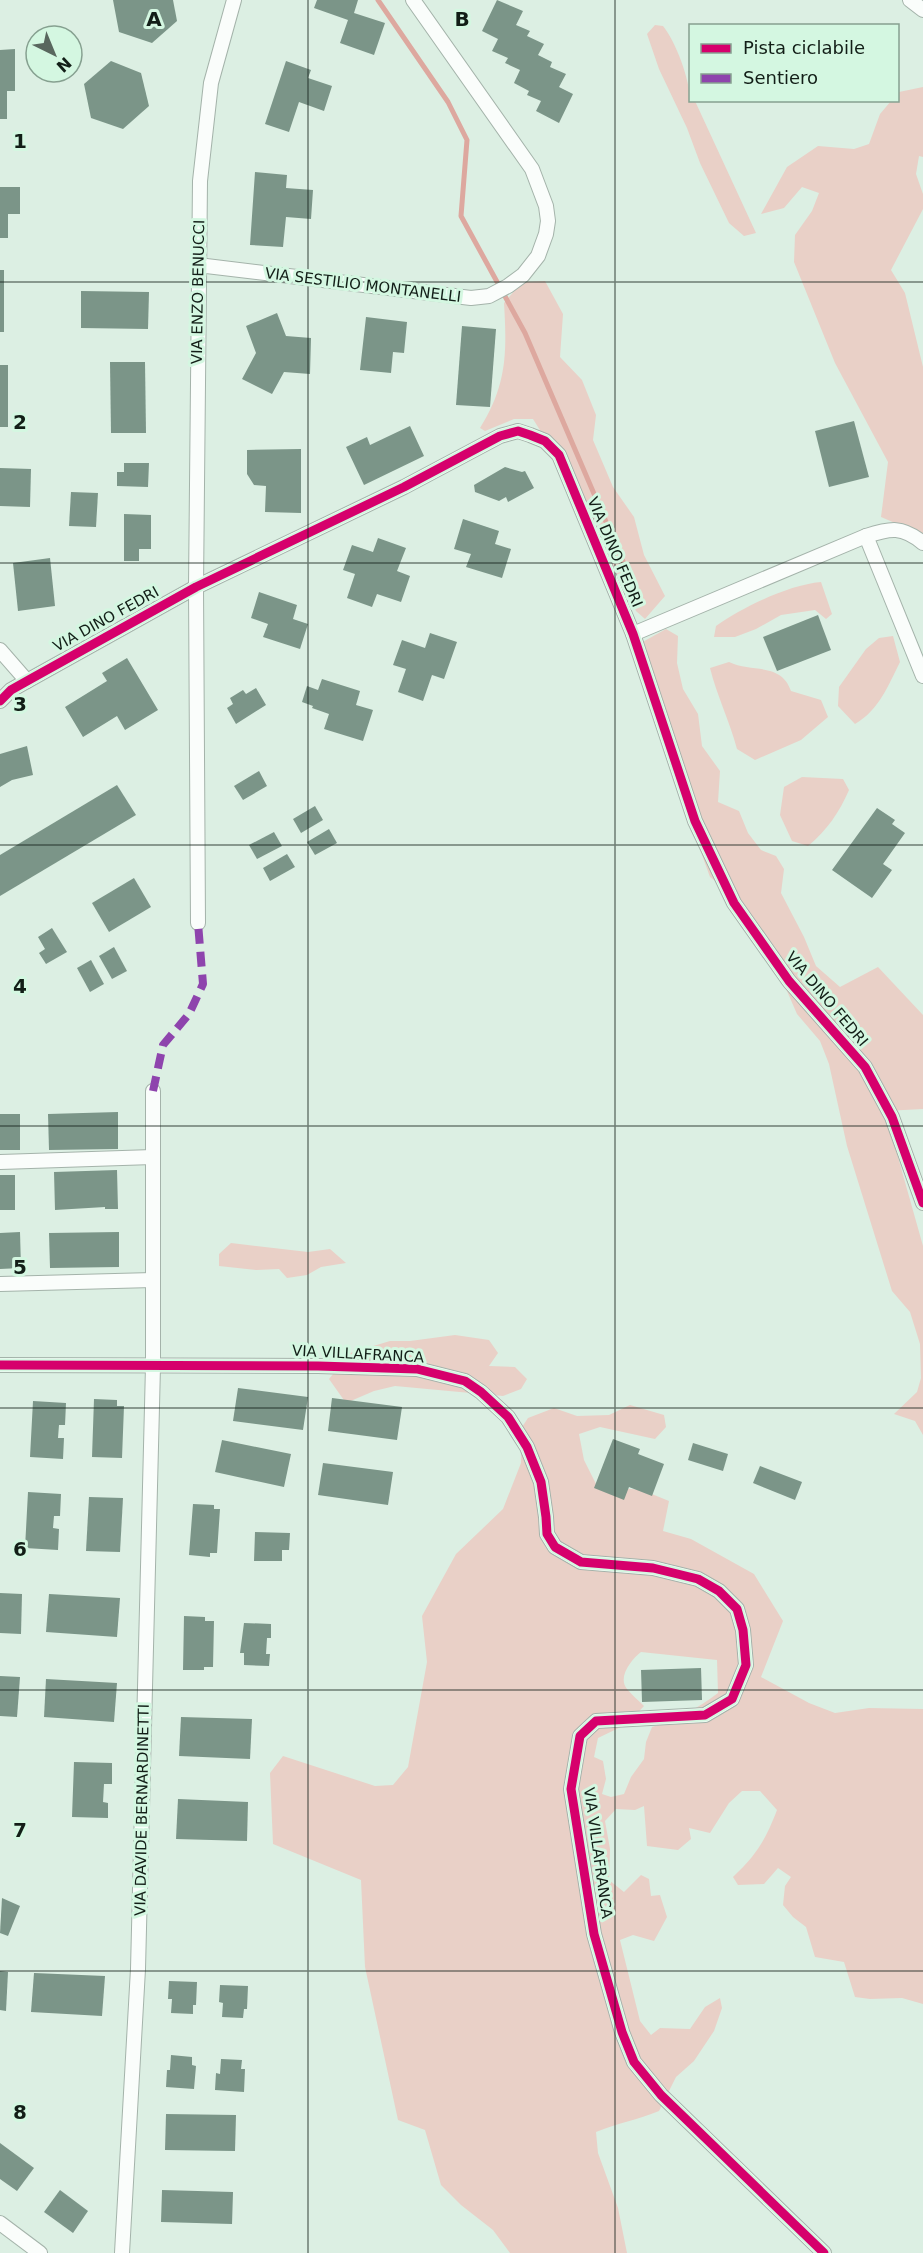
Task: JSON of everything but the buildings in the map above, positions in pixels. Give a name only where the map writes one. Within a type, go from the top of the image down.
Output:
[{"type":"street","name":"VIA ENZO BENUCCI","points":[[198,923],[196,587],[200,181],[211,83],[234,0]]},
{"type":"street","name":"VIA SESTILIO MONTANELLI","points":[[198,265],[471,298],[489,296],[523,275],[538,256],[548,221],[546,206],[532,169],[413,0]]},
{"type":"street","points":[[910,0],[923,10]]},
{"type":"street","name":"VIA DINO FEDRI","points":[[0,701],[6,691],[196,587],[404,487],[500,436],[518,431],[545,441],[559,455],[633,634],[695,821],[734,903],[789,981],[865,1067],[892,1118],[923,1203]]},
{"type":"street","points":[[633,634],[867,536],[887,530],[901,530],[923,543]]},
{"type":"street","points":[[867,536],[923,676]]},
{"type":"street","points":[[0,650],[27,681]]},
{"type":"street","name":"VIA DAVIDE BERNARDINETTI","points":[[122,2253],[138,1969],[153,1366],[153,1091]]},
{"type":"street","points":[[0,1161],[153,1157]]},
{"type":"street","points":[[0,1284],[153,1280]]},
{"type":"street","name":"VIA VILLAFRANCA","points":[[0,1365],[318,1366],[417,1369],[465,1381],[482,1392],[508,1417],[527,1447],[541,1482],[547,1534],[555,1546],[581,1562],[653,1568],[698,1579],[720,1591],[737,1609],[743,1630],[746,1665],[732,1700],[705,1715],[596,1721],[580,1736],[571,1789],[594,1934],[622,2032],[634,2062],[661,2095],[824,2253]]},
{"type":"street","points":[[0,2223],[40,2253]]},
{"type":"shaded area","points":[[655,25],[663,26],[673,42],[685,72],[689,102],[695,102],[756,233],[744,236],[729,223],[659,69],[647,34]]},
{"type":"shaded area","points":[[923,87],[923,157],[919,156],[916,174],[923,194],[923,209],[891,270],[905,293],[923,367],[923,535],[881,517],[888,462],[835,363],[794,262],[795,235],[812,211],[819,193],[802,187],[784,208],[761,214],[787,167],[818,146],[854,149],[869,144],[880,114],[890,102],[899,102],[899,92]]},
{"type":"shaded area","points":[[545,281],[563,314],[560,357],[582,380],[596,415],[593,440],[613,487],[634,517],[644,555],[665,596],[645,619],[636,611],[619,577],[592,534],[533,419],[514,419],[485,431],[480,428],[496,397],[503,368],[504,303],[522,282]]},
{"type":"shaded area","points":[[821,582],[832,614],[826,619],[815,610],[781,615],[756,629],[735,637],[714,637],[716,626],[752,605],[794,587]]},
{"type":"shaded area","points":[[666,629],[678,636],[677,663],[683,689],[698,714],[702,746],[720,771],[718,802],[739,811],[748,833],[761,850],[776,856],[784,869],[781,893],[816,966],[840,987],[878,967],[923,1015],[923,1109],[885,1111],[923,1246],[923,1435],[915,1421],[894,1414],[917,1392],[921,1378],[920,1344],[910,1312],[892,1291],[847,1146],[829,1064],[820,1041],[797,1014],[773,959],[743,903],[710,877],[702,855],[697,815],[676,745],[639,677],[639,644]]},
{"type":"shaded area","points":[[893,636],[900,662],[877,705],[855,724],[838,706],[839,687],[866,649],[879,638]]},
{"type":"shaded area","points":[[729,662],[773,672],[786,682],[791,691],[821,700],[828,717],[801,740],[755,760],[737,749],[710,668]]},
{"type":"shaded area","points":[[802,777],[843,779],[849,790],[832,821],[808,846],[792,841],[780,815],[784,787]]},
{"type":"shaded area","points":[[231,1243],[308,1252],[330,1249],[346,1263],[321,1267],[307,1275],[287,1278],[279,1269],[256,1270],[219,1266],[219,1254]]},
{"type":"shaded area","points":[[455,1335],[489,1340],[498,1353],[489,1366],[515,1367],[527,1379],[521,1389],[503,1396],[395,1386],[374,1391],[346,1403],[329,1379],[350,1353],[390,1341],[410,1341]]},
{"type":"shaded area","points":[[630,1405],[664,1415],[666,1427],[655,1439],[600,1427],[579,1434],[584,1460],[597,1486],[642,1490],[669,1501],[663,1531],[691,1539],[754,1574],[783,1621],[761,1677],[809,1703],[835,1713],[869,1708],[923,1709],[923,2004],[902,1998],[855,1997],[844,1962],[815,1957],[806,1927],[783,1905],[785,1886],[791,1877],[778,1868],[764,1884],[738,1885],[733,1877],[760,1846],[777,1810],[760,1791],[742,1791],[729,1803],[710,1833],[689,1828],[691,1839],[678,1850],[647,1846],[644,1806],[635,1810],[616,1809],[605,1821],[610,1849],[609,1880],[624,1892],[641,1875],[649,1879],[651,1896],[660,1895],[667,1917],[654,1941],[633,1935],[620,1940],[640,2021],[651,2035],[660,2028],[690,2029],[705,2007],[720,1998],[722,2008],[714,2031],[694,2061],[676,2077],[659,2111],[596,2132],[598,2153],[618,2208],[627,2253],[510,2253],[493,2230],[461,2205],[441,2185],[425,2130],[398,2120],[365,1967],[361,1880],[273,1844],[270,1773],[283,1756],[375,1786],[393,1785],[408,1767],[427,1662],[422,1616],[456,1554],[503,1509],[521,1463],[522,1427],[528,1418],[554,1408],[577,1416],[609,1415]],"holes":[[[641,1652],[717,1660],[718,1693],[686,1713],[652,1727],[646,1742],[644,1759],[631,1777],[624,1794],[611,1797],[602,1794],[606,1779],[603,1761],[594,1757],[598,1738],[627,1724],[644,1706],[624,1684],[625,1674],[634,1659]]]},
{"type":"waterway","points":[[378,0],[448,102],[467,140],[461,216],[525,333],[640,601]]},
{"type":"marked path","points":[[153,1091],[163,1045],[189,1014],[203,984],[198,923]]},
{"type":"cycle path","points":[[0,701],[11,690],[196,587],[404,487],[500,436],[518,431],[545,441],[559,455],[633,634],[695,821],[734,903],[789,981],[865,1067],[892,1117],[923,1203]]},
{"type":"cycle path","points":[[0,1365],[318,1366],[417,1369],[465,1381],[481,1392],[508,1417],[527,1447],[541,1482],[547,1534],[555,1547],[581,1562],[653,1568],[698,1579],[719,1591],[737,1609],[743,1630],[746,1665],[732,1699],[705,1715],[596,1721],[580,1736],[571,1789],[594,1934],[622,2032],[634,2062],[661,2095],[824,2253]]}]
